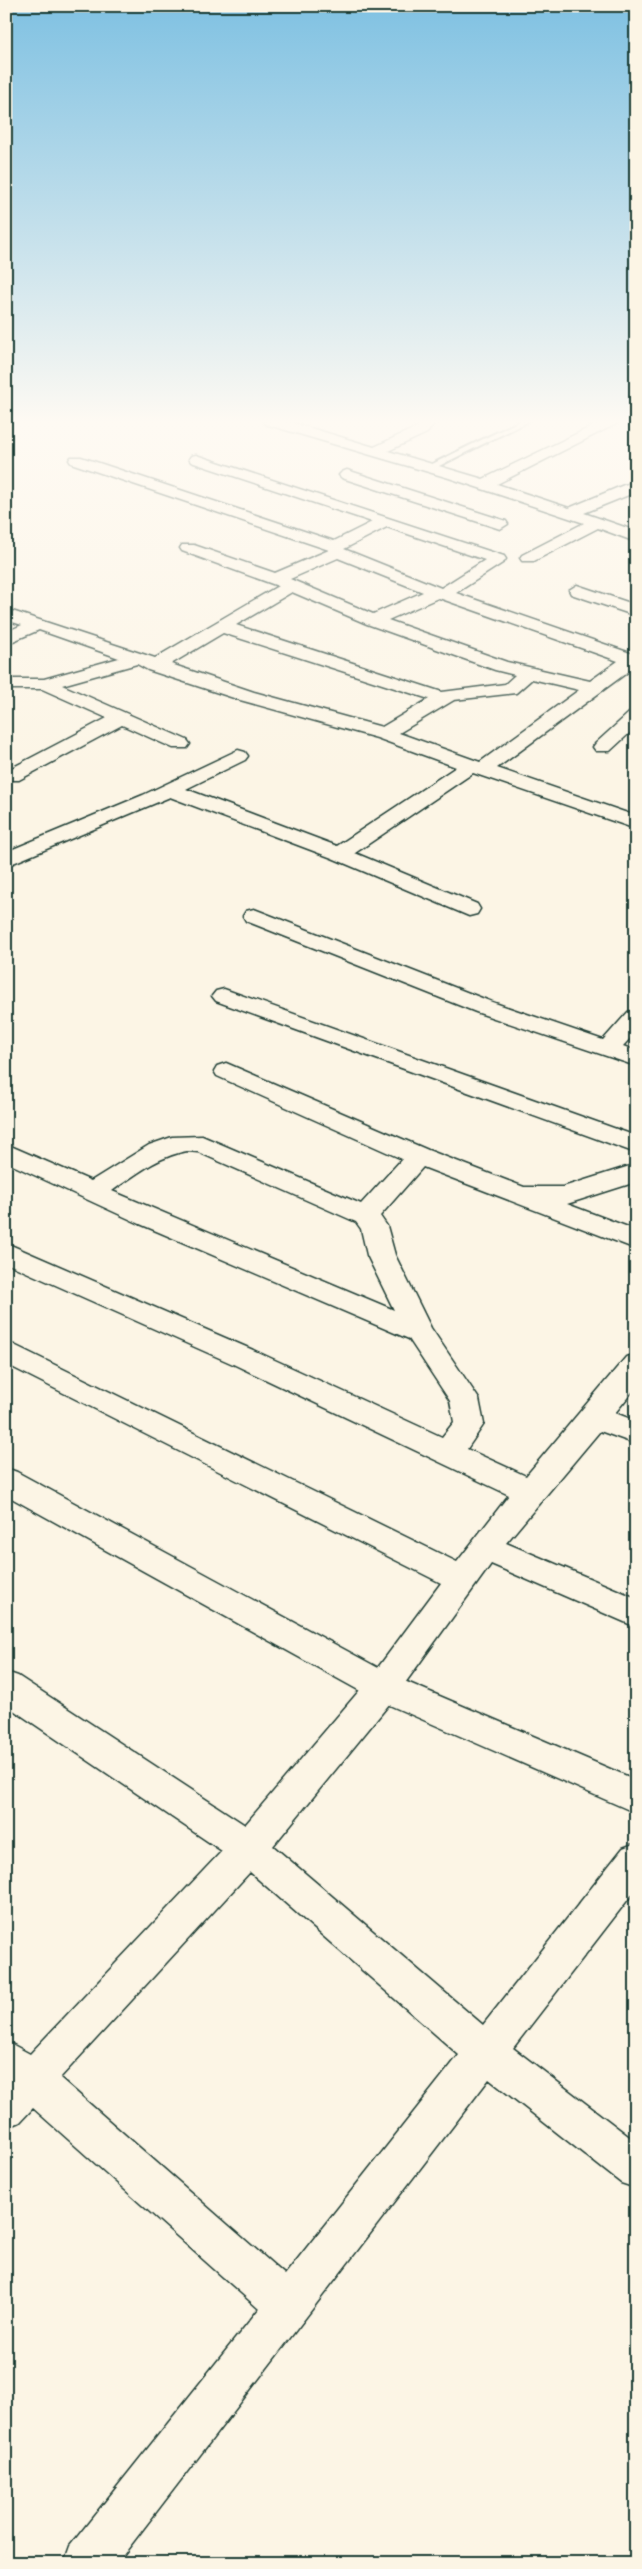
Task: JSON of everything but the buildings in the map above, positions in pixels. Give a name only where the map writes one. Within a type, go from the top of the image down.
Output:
[{"type":"street","points":[[310,541],[440,593],[611,654],[632,655]]},
{"type":"street","points":[[154,666],[220,626],[348,541]]},
{"type":"street","points":[[373,620],[440,593],[498,559],[454,541]]},
{"type":"street","points":[[528,558],[561,541]]},
{"type":"street","points":[[188,548],[283,583],[460,653],[595,688]]},
{"type":"street","points":[[577,590],[636,611]]},
{"type":"street","points":[[6,614],[135,660],[247,696],[384,734],[636,823]]},
{"type":"street","points":[[6,639],[38,624]]},
{"type":"street","points":[[220,626],[444,698]]},
{"type":"street","points":[[339,854],[477,768],[595,688],[632,655]]},
{"type":"street","points":[[6,684],[46,684],[135,660]]},
{"type":"street","points":[[384,734],[452,693],[510,689],[530,672]]},
{"type":"street","points":[[46,684],[180,744]]},
{"type":"street","points":[[603,747],[636,717]]},
{"type":"street","points":[[12,776],[122,718]]},
{"type":"street","points":[[6,860],[170,790],[238,756]]},
{"type":"street","points":[[170,790],[339,854],[469,909]]},
{"type":"street","points":[[254,916],[484,1006],[636,1059]]},
{"type":"street","points":[[224,996],[636,1145]]},
{"type":"street","points":[[608,1050],[636,1017]]},
{"type":"street","points":[[226,1071],[420,1156],[636,1240]]},
{"type":"street","points":[[92,1192],[154,1152],[169,1146],[192,1142],[202,1144],[365,1216],[374,1226],[381,1255],[419,1332],[464,1399],[469,1424],[446,1454]]},
{"type":"street","points":[[6,1152],[92,1192],[419,1332]]},
{"type":"street","points":[[365,1216],[420,1156]]},
{"type":"street","points":[[521,1196],[563,1196],[618,1180],[636,1172]]},
{"type":"street","points":[[6,1252],[243,1357],[446,1454],[531,1492]]},
{"type":"street","points":[[6,1351],[462,1580]]},
{"type":"street","points":[[288,2306],[15,2083],[249,1848],[383,1687],[485,1548],[636,1365]]},
{"type":"street","points":[[595,1417],[636,1433]]},
{"type":"street","points":[[6,1480],[383,1687],[636,1797]]},
{"type":"street","points":[[485,1548],[636,1613]]},
{"type":"street","points":[[6,1686],[249,1848],[484,2051],[636,2168]]},
{"type":"street","points":[[87,2563],[484,2051],[636,1860]]}]
